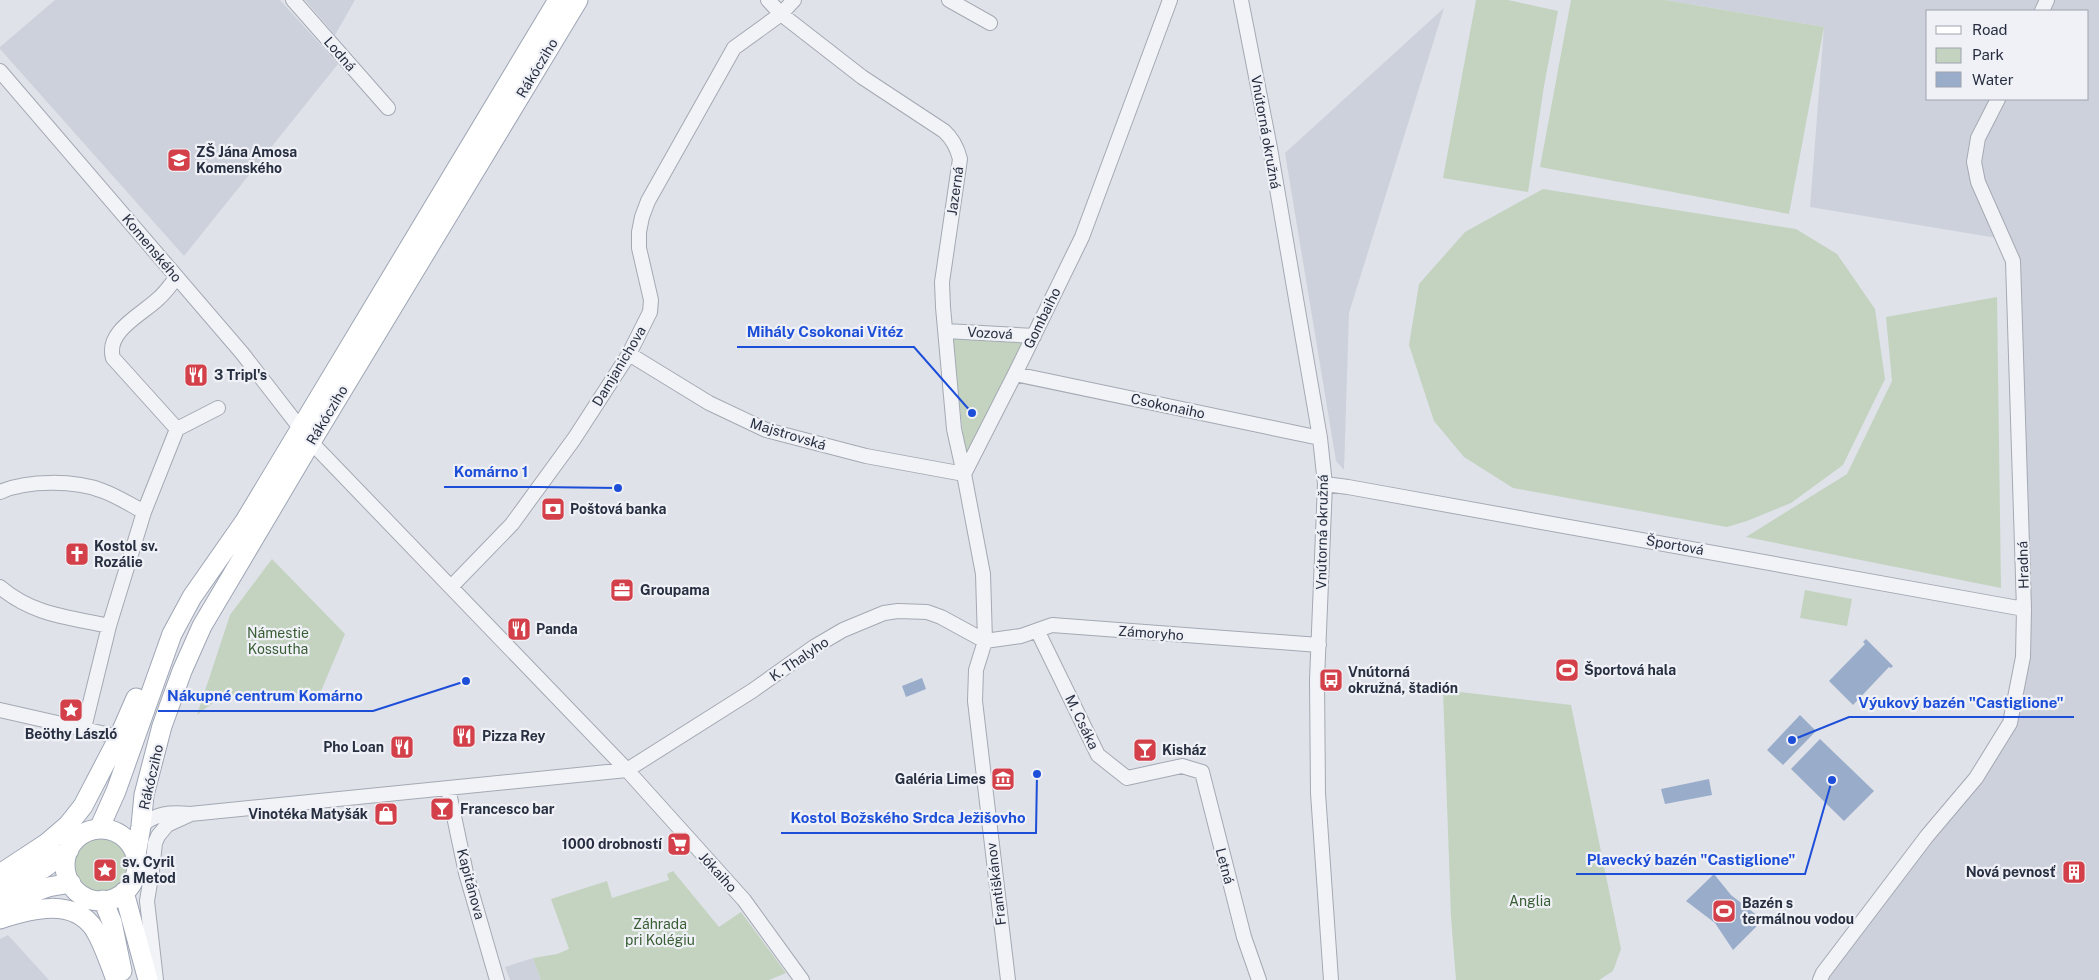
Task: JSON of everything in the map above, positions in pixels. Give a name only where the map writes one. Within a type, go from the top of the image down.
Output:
[{"type":"main road","name":"Rákócziho","points":[[136,855],[144,795],[162,726],[182,671],[202,626],[306,435],[558,0]]},
{"type":"main road","name":"Rákócziho","points":[[99,829],[116,791],[172,634],[192,596],[306,435],[578,0]]},
{"type":"main road","points":[[0,874],[47,843],[68,824],[83,806],[119,737],[151,666],[172,634]]},
{"type":"main road","points":[[0,888],[44,868],[69,850],[79,837],[88,831],[99,829],[109,830],[122,835],[129,842],[136,855],[135,878],[124,892],[114,898],[103,900],[85,896],[71,883],[66,867],[69,850]]},
{"type":"main road","points":[[0,904],[48,887],[71,883]]},
{"type":"main road","points":[[124,892],[148,980]]},
{"type":"main road","points":[[103,900],[112,922],[123,980]]},
{"type":"main road","points":[[0,919],[20,912],[48,907],[63,908],[78,914],[91,924],[96,932],[116,980]]},
{"type":"street","name":"Lodná","points":[[293,0],[388,108]]},
{"type":"street","name":"Jazerná","points":[[768,0],[781,14],[862,77],[944,131],[956,144],[960,159],[942,282],[954,429],[964,474]]},
{"type":"street","name":"Damjanichova","points":[[451,587],[512,524],[574,439],[629,354],[650,312],[651,300],[639,248],[639,232],[648,201],[734,48],[781,14],[794,0]]},
{"type":"street","points":[[949,0],[990,23]]},
{"type":"street","name":"Gombaiho","points":[[964,474],[1082,237],[1170,0]]},
{"type":"street","name":"Vnútorná okružná","points":[[1241,0],[1272,158],[1320,438],[1325,484],[1317,680],[1318,793],[1331,980]]},
{"type":"street","name":"Komenského","points":[[0,71],[248,359],[306,435]]},
{"type":"street","name":"Hradná","points":[[1820,980],[1823,973],[1921,844],[1976,778],[2010,723],[2023,657],[2024,609],[2014,261],[1978,182],[1974,162],[1978,138],[1997,100]]},
{"type":"street","points":[[177,277],[160,298],[116,335],[111,352],[113,358],[177,428]]},
{"type":"street","name":"Vozová","points":[[946,331],[1034,336]]},
{"type":"street","name":"Majstrovská","points":[[629,354],[708,404],[766,430],[866,456],[964,474]]},
{"type":"street","name":"Csokonaiho","points":[[1015,374],[1320,438]]},
{"type":"street","points":[[84,728],[109,626],[144,512],[177,428],[218,408]]},
{"type":"street","points":[[306,435],[626,770]]},
{"type":"street","points":[[964,474],[983,574],[985,640]]},
{"type":"street","points":[[0,492],[15,487],[43,483],[86,486],[103,490],[144,512]]},
{"type":"street","name":"Športová","points":[[1325,484],[1755,559],[2024,609]]},
{"type":"street","points":[[0,587],[21,603],[34,609],[109,626]]},
{"type":"street","name":"K. Thalyho","points":[[626,770],[752,691],[814,647],[843,630],[884,614],[898,611],[927,612],[941,617],[985,640]]},
{"type":"street","name":"Zámoryho","points":[[985,640],[1021,636],[1038,632],[1052,625],[1319,645]]},
{"type":"street","name":"M. Csáka","points":[[1038,632],[1098,754],[1127,778],[1182,766]]},
{"type":"street","name":"Františkánov","points":[[985,640],[976,670],[975,701],[1008,980]]},
{"type":"street","points":[[0,710],[119,737]]},
{"type":"street","name":"Letná","points":[[1182,766],[1202,772],[1244,937],[1259,980]]},
{"type":"street","points":[[141,826],[148,820],[173,812],[190,814],[626,770]]},
{"type":"street","name":"Jókaiho","points":[[626,770],[744,900],[802,980]]},
{"type":"street","name":"Kapitánova","points":[[448,788],[466,873],[497,980]]},
{"type":"street","points":[[156,980],[147,902],[155,843],[167,825],[190,814]]},
{"type":"shaded area","name":"ZŠ Jána Amosa Komenského","points":[[55,0],[280,0],[338,64],[184,256],[0,49]]},
{"type":"shaded area","points":[[305,0],[355,0],[335,35]]},
{"type":"shaded area","points":[[1665,0],[2099,0],[2099,980],[1820,980],[2010,723],[2023,657],[2015,317],[2003,239],[1810,207],[1824,27]]},
{"type":"shaded area","points":[[1444,8],[1349,313],[1344,470],[1336,461],[1285,153]]},
{"type":"shaded area","points":[[8,935],[49,980],[0,980],[0,939]]},
{"type":"shaded area","points":[[533,958],[541,980],[510,980],[505,967]]},
{"type":"green space","points":[[1476,0],[1508,0],[1558,11],[1544,86],[1528,192],[1443,178]]},
{"type":"green space","points":[[1571,0],[1665,0],[1824,27],[1789,214],[1540,167]]},
{"type":"green space","points":[[1543,189],[1796,229],[1837,254],[1875,309],[1885,379],[1843,465],[1791,503],[1727,527],[1513,488],[1464,457],[1434,421],[1409,345],[1419,284],[1465,232]]},
{"type":"green space","points":[[1997,297],[2001,588],[1746,537],[1847,474],[1892,381],[1886,317]]},
{"type":"green space","points":[[952,339],[1024,342],[966,461]]},
{"type":"green space","name":"Námestie Kossutha","points":[[272,559],[345,634],[321,691],[214,702],[197,715],[230,615]]},
{"type":"green space","points":[[1805,590],[1852,599],[1847,626],[1800,618]]},
{"type":"green space","name":"Anglia","points":[[1443,690],[1571,705],[1621,949],[1613,971],[1599,980],[1456,980],[1451,917]]},
{"type":"green space","points":[[95,836],[107,836],[122,844],[130,859],[130,871],[122,886],[107,894],[95,894],[80,886],[72,871],[72,859],[80,844]]},
{"type":"green space","name":"Záhrada pri Kolégiu","points":[[673,871],[719,927],[741,912],[786,973],[769,980],[541,980],[533,958],[557,954],[569,949],[551,899],[607,881],[612,898],[669,880],[667,874]]},
{"type":"water","points":[[1866,639],[1893,666],[1889,667],[1853,705],[1829,681],[1865,644],[1863,642]]},
{"type":"water","points":[[922,678],[926,689],[906,697],[902,686]]},
{"type":"water","points":[[1800,715],[1816,731],[1783,765],[1767,750]]},
{"type":"water","points":[[1820,739],[1874,791],[1844,821],[1791,769]]},
{"type":"water","points":[[1709,779],[1712,795],[1665,804],[1661,789]]},
{"type":"water","name":"Bazén s termálnou vodou","points":[[1714,874],[1731,895],[1763,920],[1733,950],[1715,923],[1686,901]]},
{"type":"place","name":"ZŠ Jána Amosa Komenského","points":[[179,160]]},
{"type":"place","name":"3 Tripl's","points":[[196,375]]},
{"type":"place","name":"Mihály Csokonai Vitéz","points":[[972,413]]},
{"type":"place","name":"Komárno 1","points":[[618,488]]},
{"type":"place","name":"Poštová banka","points":[[553,509]]},
{"type":"place","name":"Kostol sv. Rozálie","points":[[77,554]]},
{"type":"place","name":"Groupama","points":[[622,590]]},
{"type":"place","name":"Panda","points":[[519,629]]},
{"type":"place","name":"Športová hala","points":[[1567,670]]},
{"type":"place","name":"Vnútorná okružná, štadión","points":[[1331,680]]},
{"type":"place","name":"Nákupné centrum Komárno","points":[[466,681]]},
{"type":"place","name":"Beöthy László","points":[[71,710]]},
{"type":"place","name":"Pizza Rey","points":[[464,736]]},
{"type":"place","name":"Výukový bazén \"Castiglione\"","points":[[1792,740]]},
{"type":"place","name":"Pho Loan","points":[[402,747]]},
{"type":"place","name":"Kisház","points":[[1145,750]]},
{"type":"place","name":"Kostol Božského Srdca Ježišovho","points":[[1037,774]]},
{"type":"place","name":"Galéria Limes","points":[[1003,779]]},
{"type":"place","name":"Plavecký bazén \"Castiglione\"","points":[[1832,780]]},
{"type":"place","name":"Francesco bar","points":[[442,809]]},
{"type":"place","name":"Vinotéka Matyšák","points":[[386,814]]},
{"type":"place","name":"1000 drobností","points":[[679,844]]},
{"type":"place","name":"sv. Cyril a Metod","points":[[105,870]]},
{"type":"place","name":"Nová pevnosť","points":[[2074,872]]},
{"type":"place","name":"Bazén s termálnou vodou","points":[[1724,911]]}]
